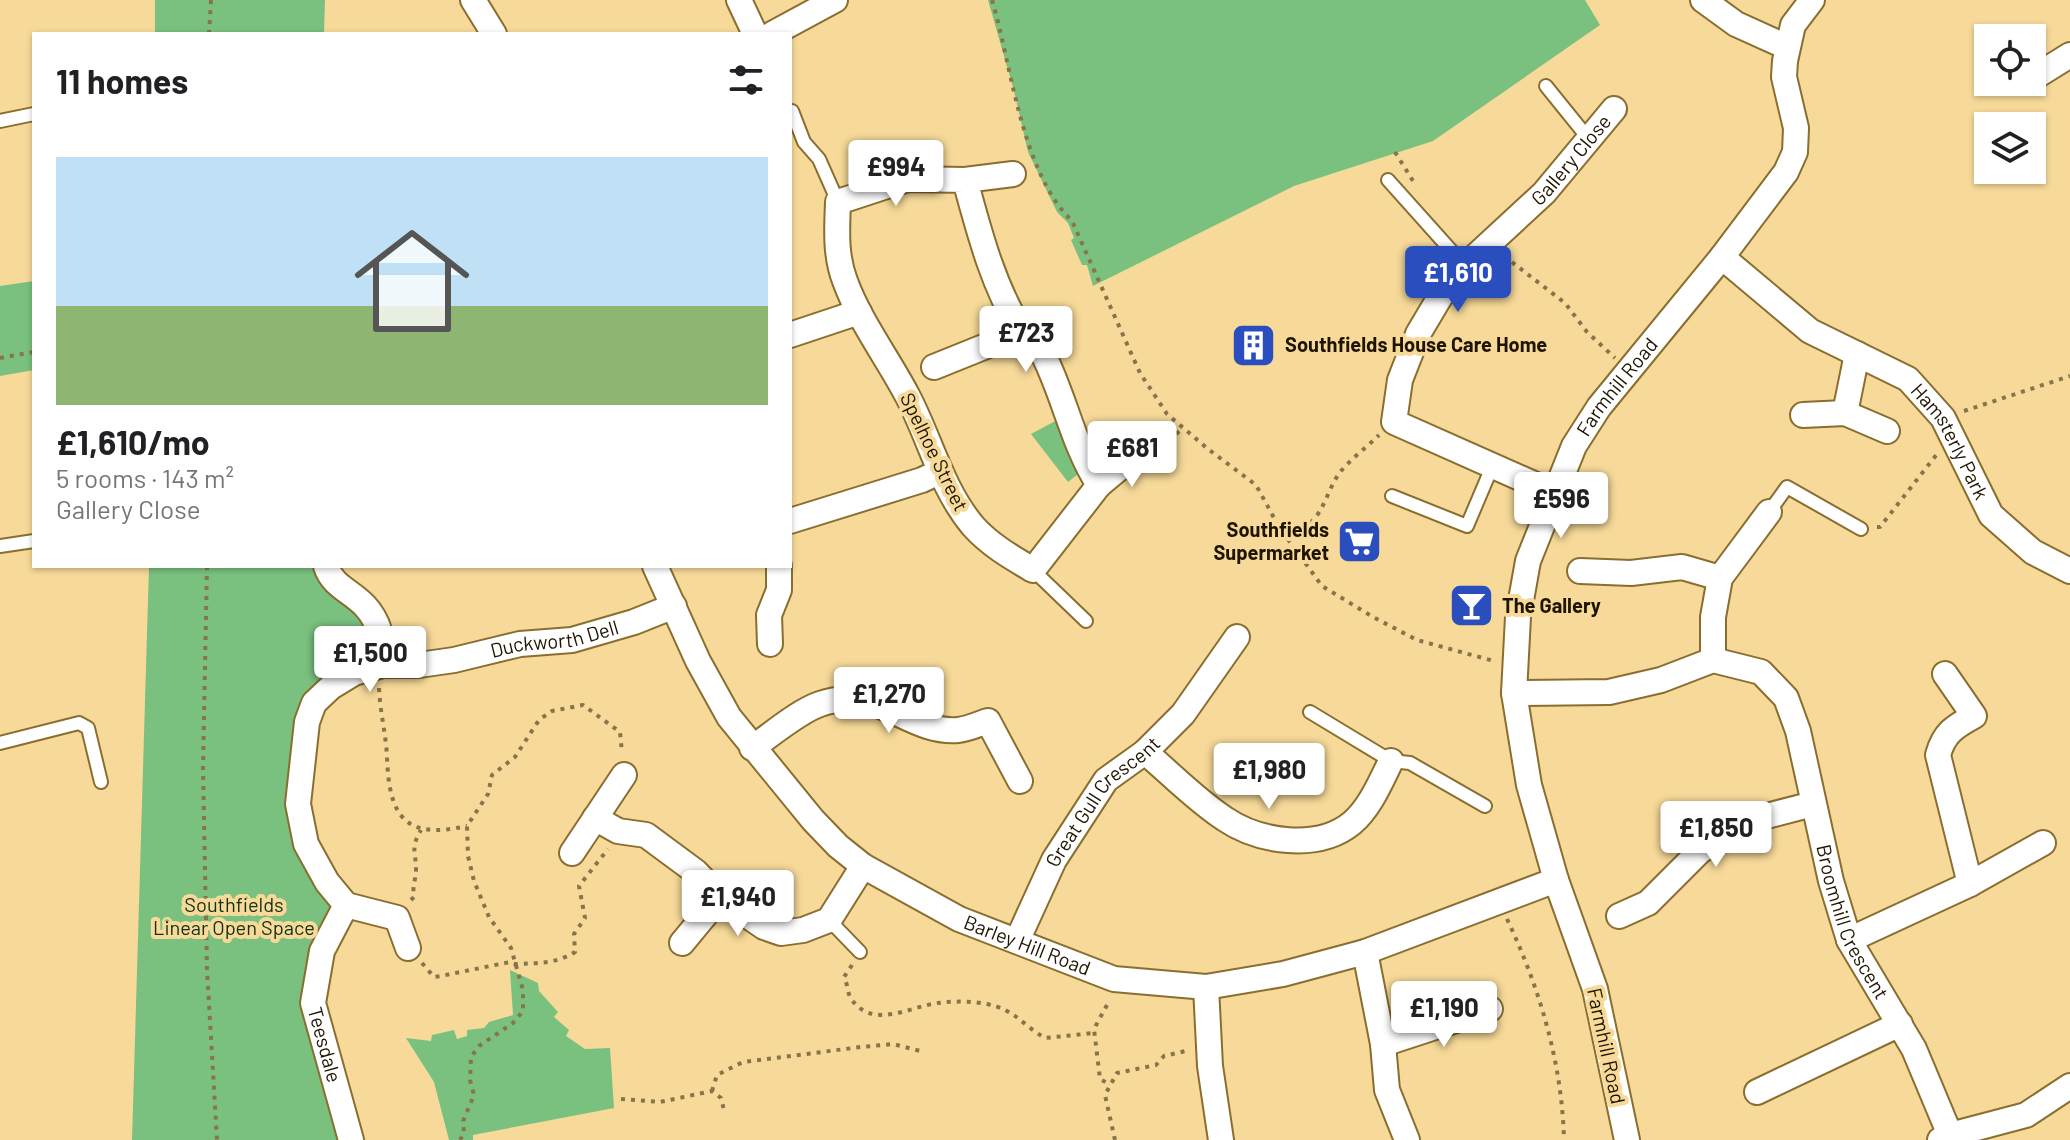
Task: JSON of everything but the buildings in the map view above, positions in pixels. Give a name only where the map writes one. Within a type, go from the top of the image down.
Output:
[{"type":"street","points":[[473,0],[493,32]]},
{"type":"street","points":[[739,0],[754,32]]},
{"type":"street","points":[[776,32],[835,0]]},
{"type":"street","points":[[1703,0],[1736,24],[1787,47]]},
{"type":"street","name":"Farmhill Road","points":[[1626,1140],[1595,989],[1556,880],[1529,785],[1514,693],[1518,617],[1528,561],[1574,446],[1599,407],[1776,188],[1795,152],[1796,128],[1784,77],[1787,47],[1793,25],[1812,0]]},
{"type":"street","points":[[2046,70],[2070,55]]},
{"type":"street","name":"Gallery Close","points":[[1394,422],[1400,380],[1418,334],[1440,297],[1472,259],[1544,193],[1614,109]]},
{"type":"street","points":[[838,202],[908,179],[965,180],[1013,174]]},
{"type":"street","points":[[965,180],[989,266],[1021,332],[1042,351],[1061,393],[1078,449],[1099,485]]},
{"type":"street","name":"Spelhoe Street","points":[[838,202],[836,245],[844,281],[926,433],[939,472],[975,529],[993,545],[1033,570]]},
{"type":"street","name":"Hamsterly Park","points":[[1722,257],[1810,331],[1908,379],[1943,418],[1991,515],[2033,552],[2070,571]]},
{"type":"street","points":[[792,334],[859,312]]},
{"type":"street","points":[[934,367],[1021,332]]},
{"type":"street","points":[[1845,413],[1857,354]]},
{"type":"street","points":[[1803,415],[1845,413],[1887,431]]},
{"type":"street","points":[[1394,422],[1554,493]]},
{"type":"street","points":[[1033,570],[1099,485],[1122,466],[1141,456]]},
{"type":"street","points":[[792,520],[892,490],[939,472]]},
{"type":"street","points":[[1514,693],[1609,692],[1661,680],[1713,660],[1713,617],[1720,578],[1769,512]]},
{"type":"street","points":[[1580,571],[1631,573],[1682,567],[1720,578]]},
{"type":"street","points":[[327,568],[329,576],[364,605],[377,622],[383,649],[381,665]]},
{"type":"street","name":"Barley Hill Road","points":[[656,568],[698,661],[729,717],[813,820],[863,866],[959,919],[1114,979],[1206,987],[1283,974],[1365,952],[1556,880]]},
{"type":"street","points":[[770,644],[769,615],[779,590],[779,568]]},
{"type":"street","name":"Duckworth Dell","points":[[346,905],[327,882],[306,844],[298,804],[307,722],[314,703],[331,687],[354,673],[381,665],[419,665],[520,644],[572,640],[634,622],[674,606]]},
{"type":"street","name":"Great Gull Crescent","points":[[1017,941],[1041,886],[1106,780],[1145,752],[1183,714],[1237,637]]},
{"type":"street","name":"Broomhill Crescent","points":[[1713,660],[1761,672],[1786,698],[1798,731],[1831,881],[1849,940],[1914,1049],[1945,1137]]},
{"type":"street","points":[[1945,674],[1974,716],[1951,729],[1942,739],[1938,755],[1970,884]]},
{"type":"street","points":[[752,748],[818,705],[844,699],[872,701],[934,727],[959,730],[988,721],[1020,781]]},
{"type":"street","points":[[1145,752],[1226,820],[1261,834],[1301,842],[1330,835],[1352,823],[1374,795],[1391,761]]},
{"type":"street","points":[[572,853],[624,775]]},
{"type":"street","points":[[1619,916],[1648,903],[1700,851],[1755,819],[1813,804]]},
{"type":"street","points":[[595,818],[622,831],[646,835],[696,872],[720,897],[764,927],[781,933],[803,930],[829,920],[863,866]]},
{"type":"street","points":[[1849,940],[1970,884],[2043,843]]},
{"type":"street","points":[[682,943],[720,897]]},
{"type":"street","points":[[346,905],[397,918],[408,948]]},
{"type":"street","name":"Teesdale","points":[[346,905],[322,951],[313,1003],[351,1140]]},
{"type":"street","points":[[1365,952],[1383,1044],[1387,1090],[1407,1140]]},
{"type":"street","points":[[1206,987],[1209,1046],[1221,1140]]},
{"type":"street","points":[[1383,1044],[1490,1009]]},
{"type":"street","points":[[1757,1092],[1900,1024]]},
{"type":"street","points":[[1945,1137],[2026,1115],[2070,1086]]},
{"type":"lane","points":[[1546,86],[1588,138]]},
{"type":"lane","points":[[792,111],[804,142],[819,159],[838,202]]},
{"type":"lane","points":[[0,121],[32,114]]},
{"type":"lane","points":[[1388,180],[1472,259]]},
{"type":"lane","points":[[1392,496],[1467,526],[1492,467]]},
{"type":"lane","points":[[1769,512],[1787,487],[1861,529]]},
{"type":"lane","points":[[0,546],[32,541]]},
{"type":"lane","name":"Spelhoe Street","points":[[1033,570],[1086,621]]},
{"type":"lane","points":[[1310,712],[1391,761],[1410,763],[1485,806]]},
{"type":"lane","points":[[0,743],[79,723],[88,728],[101,782]]},
{"type":"lane","points":[[829,920],[860,952]]},
{"type":"path","points":[[209,32],[211,0]]},
{"type":"path","points":[[992,0],[1030,151],[1059,208],[1072,221],[1140,373],[1167,414],[1256,485],[1279,527],[1322,586],[1417,640],[1482,660],[1515,665]]},
{"type":"path","points":[[1395,152],[1416,186]]},
{"type":"path","points":[[1472,259],[1503,256],[1557,296],[1587,332],[1628,370]]},
{"type":"path","points":[[0,358],[32,352]]},
{"type":"path","points":[[1943,418],[2070,376]]},
{"type":"path","points":[[1279,527],[1291,530],[1318,517],[1340,472],[1394,422]]},
{"type":"path","points":[[1141,456],[1168,443],[1183,428]]},
{"type":"path","points":[[1861,529],[1880,527],[1936,455],[1955,441]]},
{"type":"path","points":[[207,568],[203,769],[207,969],[217,1140]]},
{"type":"path","points":[[381,665],[380,710],[394,803],[399,814],[421,830],[467,826]]},
{"type":"path","points":[[460,1140],[464,1133],[463,1121],[474,1095],[470,1080],[471,1057],[479,1046],[513,1023],[523,1011],[523,990],[511,948],[489,917],[479,894],[468,856],[467,826],[488,794],[492,775],[515,757],[531,729],[552,711],[583,705],[620,732],[624,775]]},
{"type":"path","points":[[397,918],[414,897],[412,882],[416,872],[412,844],[421,830]]},
{"type":"path","points":[[408,948],[434,977],[510,962],[553,962],[575,952],[574,934],[585,918],[579,886],[622,831]]},
{"type":"path","points":[[1499,902],[1528,964],[1554,1050],[1563,1108],[1564,1140]]},
{"type":"path","points":[[860,952],[844,977],[851,999],[871,1013],[889,1016],[936,1003],[988,1004],[1009,1011],[1045,1038],[1094,1033]]},
{"type":"path","points":[[1107,1005],[1094,1033],[1100,1079],[1110,1084]]},
{"type":"path","points":[[712,1091],[717,1075],[743,1062],[893,1044],[920,1051]]},
{"type":"path","points":[[1115,1140],[1105,1095],[1117,1073],[1156,1065],[1164,1056],[1209,1046]]},
{"type":"path","points":[[621,1099],[660,1102],[712,1091],[721,1098],[724,1110]]},
{"type":"green space","points":[[155,0],[325,0],[324,32],[155,32]]},
{"type":"green space","points":[[988,0],[1585,0],[1600,25],[1433,141],[1294,186],[1093,286],[1087,265],[1082,265],[1071,240],[1074,238],[1068,223],[1057,212],[1028,152]]},
{"type":"green space","points":[[32,281],[32,370],[0,376],[0,286]]},
{"type":"green space","points":[[1061,418],[1082,471],[1068,482],[1031,434]]},
{"type":"green space","name":"Southfields Linear Open Space","points":[[149,568],[327,568],[383,649],[314,703],[298,804],[346,905],[313,1003],[350,1140],[132,1140]]},
{"type":"green space","points":[[510,970],[538,983],[539,991],[558,1012],[554,1017],[569,1030],[566,1036],[585,1049],[610,1048],[614,1108],[473,1135],[473,1140],[449,1140],[434,1082],[406,1038],[431,1041],[432,1035],[454,1030],[457,1039],[467,1036],[467,1030],[484,1028],[489,1022],[513,1015]]},
{"type":"place","name":"Southfields House Care Home","points":[[1254,345]]},
{"type":"place","name":"Southfields Supermarket","points":[[1360,542]]},
{"type":"place","name":"The Gallery","points":[[1471,606]]}]
